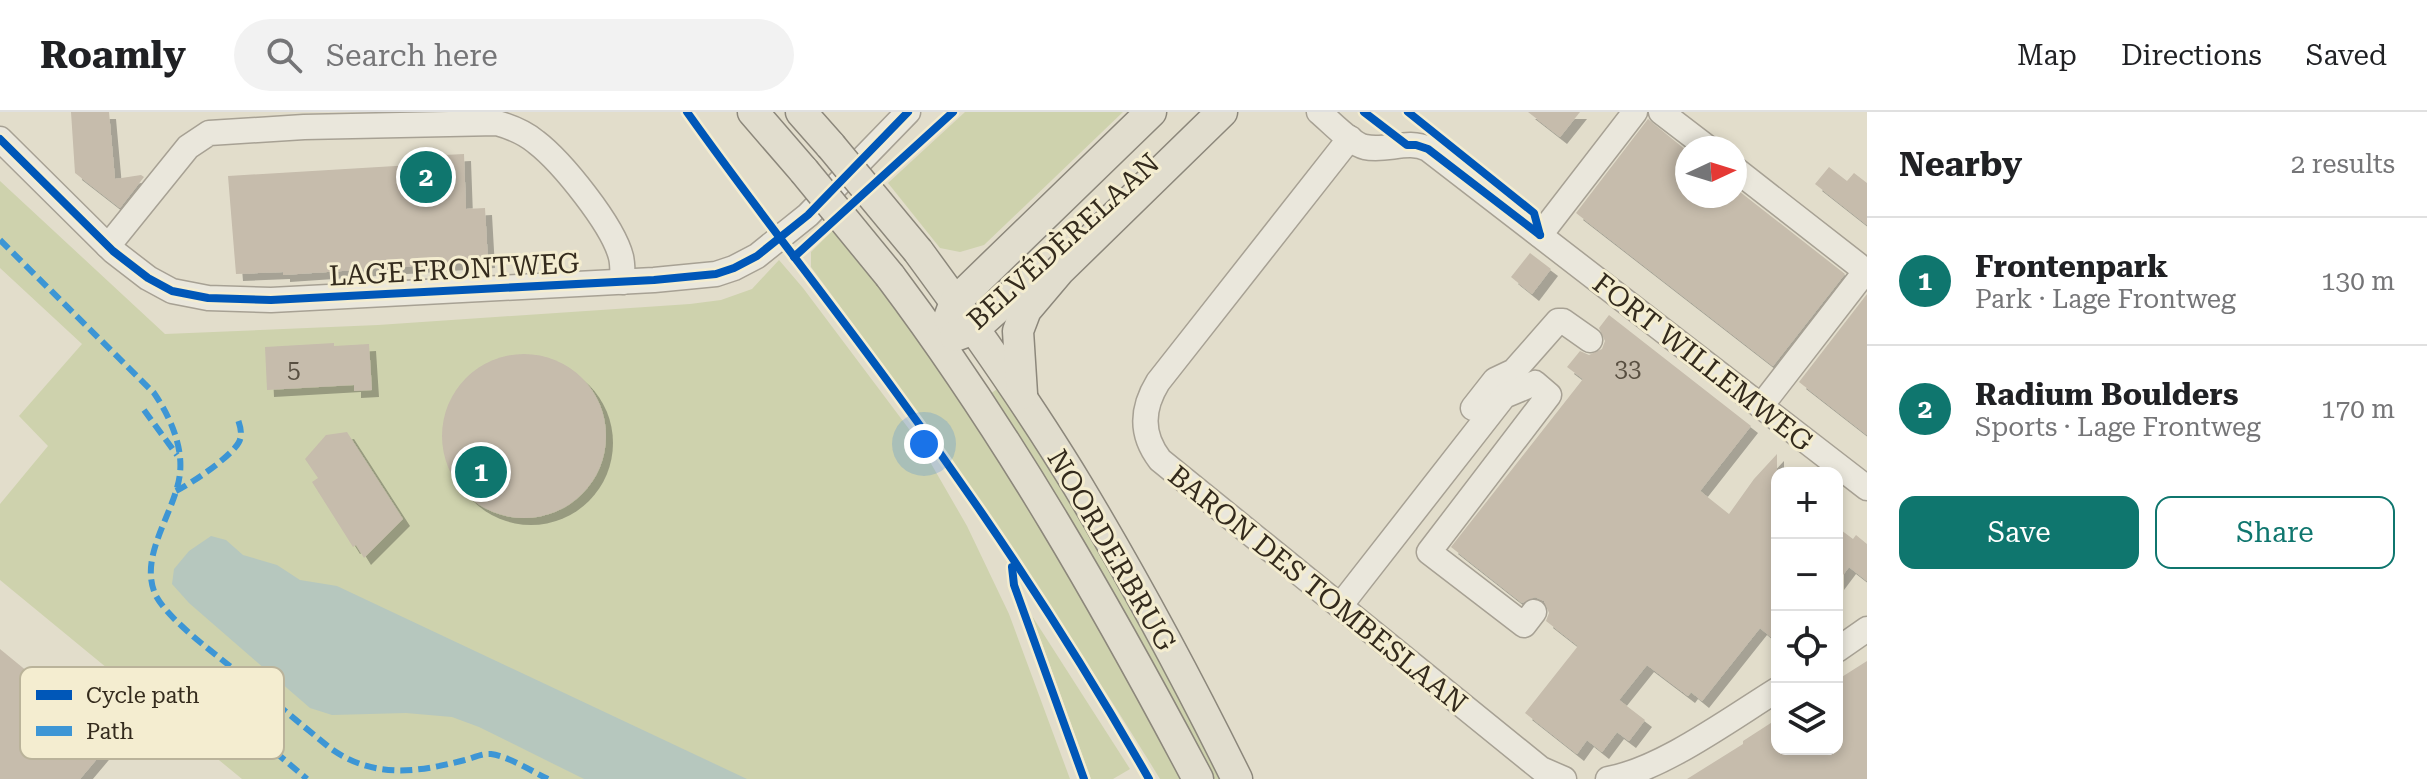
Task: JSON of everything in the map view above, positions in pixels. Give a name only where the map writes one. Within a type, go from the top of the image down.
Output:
[{"type":"main road","name":"NOORDERBRUG","points":[[753,112],[890,276],[989,418],[1082,569],[1198,779]]},
{"type":"main road","name":"NOORDERBRUG","points":[[801,112],[918,251],[1023,400],[1116,551],[1237,779]]},
{"type":"main road","name":"BELVÉDÈRELAAN","points":[[938,342],[955,302],[1151,112]]},
{"type":"main road","name":"BELVÉDÈRELAAN","points":[[938,342],[974,329],[1203,112]]},
{"type":"main road","points":[[1023,400],[1018,331],[1026,310],[1059,271],[1222,112]]},
{"type":"street","name":"LAGE FRONTWEG","points":[[0,139],[108,246],[148,278],[172,291],[240,300],[623,282],[716,274],[757,256],[808,215],[908,112]]},
{"type":"street","name":"FORT WILLEMWEG","points":[[1319,112],[1366,147],[1416,145],[1428,149],[1867,488]]},
{"type":"street","points":[[1540,235],[1635,112]]},
{"type":"street","points":[[1661,112],[1692,136]]},
{"type":"street","points":[[108,246],[188,147],[209,133],[483,122],[511,126],[537,142],[556,160],[607,228],[620,256],[623,282]]},
{"type":"street","name":"BARON DES TOMBESLAAN","points":[[1350,138],[1158,382],[1146,406],[1147,438],[1160,460],[1541,769],[1564,779]]},
{"type":"street","points":[[1747,178],[1858,265],[1862,273],[1761,406]]},
{"type":"street","points":[[1334,601],[1495,380],[1514,371],[1558,321],[1563,321],[1590,340]]},
{"type":"street","points":[[1334,601],[1504,396],[1535,383],[1549,395],[1429,552],[1524,625],[1534,612]]},
{"type":"street","points":[[1843,646],[1867,629]]},
{"type":"street","points":[[1608,779],[1639,771],[1771,694]]},
{"type":"green space","points":[[965,112],[1123,112],[984,245],[960,252],[940,248],[888,183]]},
{"type":"green space","points":[[0,181],[165,334],[378,325],[690,304],[721,300],[752,289],[779,260],[918,441],[967,526],[1009,614],[1070,779],[242,779],[218,759],[284,759],[284,667],[106,667],[0,580],[0,504],[48,446],[19,416],[82,344],[0,268]]},
{"type":"green space","points":[[833,230],[914,329],[1022,494],[1187,779],[1160,779],[992,519],[811,267],[811,252]]},
{"type":"green space","points":[[1000,387],[1116,577],[1223,779],[1214,779],[1170,697],[987,396]]},
{"type":"green space","points":[[1032,616],[1130,769],[1113,779],[1091,779]]},
{"type":"shaded area","points":[[211,536],[226,540],[243,555],[277,565],[300,580],[337,586],[747,779],[584,779],[479,727],[452,717],[406,713],[332,715],[310,708],[284,685],[284,667],[263,667],[189,603],[172,584],[174,569],[189,551]]},
{"type":"building","points":[[71,112],[109,112],[115,179],[144,177],[120,208],[75,173]]},
{"type":"building","points":[[1528,112],[1580,112],[1560,137]]},
{"type":"building","points":[[1648,119],[1675,141],[1675,208],[1747,208],[1747,197],[1845,274],[1773,366],[1576,213]]},
{"type":"building","points":[[464,154],[466,209],[485,208],[488,261],[283,275],[283,272],[236,274],[228,176],[445,163],[444,155]]},
{"type":"building","points":[[1829,167],[1847,181],[1854,173],[1867,183],[1867,225],[1815,184]]},
{"type":"building","points":[[1530,253],[1551,269],[1532,294],[1511,277]]},
{"type":"building","points":[[1867,294],[1867,435],[1799,382]]},
{"type":"building","points":[[1609,315],[1751,426],[1700,491],[1729,514],[1777,454],[1777,467],[1771,467],[1771,637],[1760,628],[1702,701],[1691,692],[1688,696],[1647,665],[1619,700],[1645,720],[1629,741],[1617,732],[1602,752],[1587,740],[1577,754],[1525,713],[1578,646],[1546,621],[1549,613],[1544,601],[1535,597],[1522,603],[1451,547],[1583,379],[1567,367],[1580,351],[1589,355],[1602,349],[1605,341],[1599,328]]},
{"type":"building","points":[[334,343],[334,346],[369,344],[372,390],[354,391],[354,385],[267,390],[265,347]]},
{"type":"building","points":[[524,354],[555,360],[582,378],[600,405],[606,436],[600,467],[582,494],[555,512],[524,518],[493,512],[466,494],[448,467],[442,436],[448,405],[466,378],[493,360]]},
{"type":"building","points":[[347,432],[403,519],[364,558],[356,545],[353,547],[312,482],[318,478],[305,459],[326,435]]},
{"type":"building","points":[[1843,532],[1853,539],[1856,535],[1867,544],[1867,581],[1849,567],[1843,575]]},
{"type":"building","points":[[0,649],[22,667],[20,759],[97,759],[80,779],[0,779]]},
{"type":"building","points":[[1867,661],[1867,779],[1687,779],[1771,723],[1771,755],[1843,755],[1843,676]]},
{"type":"marked path","points":[[0,240],[154,393],[165,411],[177,441],[180,473],[154,550],[151,581],[156,596],[178,623],[230,667]]},
{"type":"marked path","points":[[144,410],[177,455]]},
{"type":"marked path","points":[[176,491],[235,448],[241,436],[237,417]]},
{"type":"marked path","points":[[284,711],[330,748],[362,764],[410,770],[491,754],[513,761],[548,779]]},
{"type":"marked path","points":[[283,759],[307,779]]},
{"type":"cycle path","points":[[687,112],[964,487],[1060,631],[1149,779]]},
{"type":"cycle path","points":[[0,139],[113,251],[148,278],[172,291],[208,298],[271,300],[716,274],[757,256],[808,215],[908,112]]},
{"type":"cycle path","points":[[794,257],[953,112]]},
{"type":"cycle path","points":[[1364,112],[1407,145],[1428,149],[1540,235]]},
{"type":"cycle path","points":[[1408,112],[1534,213],[1540,235]]},
{"type":"cycle path","points":[[1012,567],[1014,585],[1084,779]]},
{"type":"place","name":"Radium Boulders","points":[[426,177]]},
{"type":"place","name":"Frontenpark","points":[[481,472]]}]
